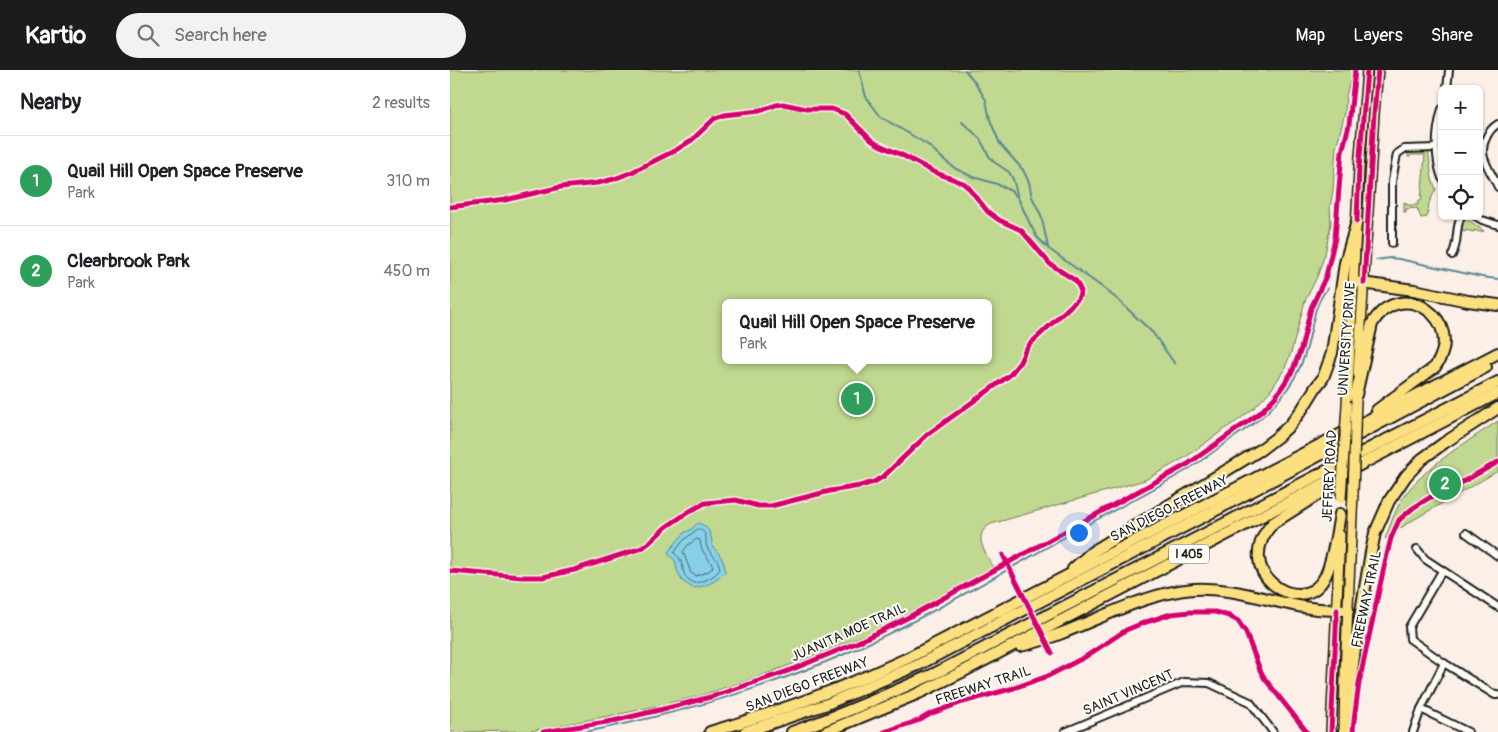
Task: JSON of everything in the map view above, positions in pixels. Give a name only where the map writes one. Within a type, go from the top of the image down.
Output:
[{"type":"highway","points":[[1061,579],[1092,552],[1260,450],[1284,432],[1297,417],[1324,378],[1328,366],[1335,335],[1345,263],[1357,221]]},
{"type":"highway","points":[[1359,283],[1414,290],[1498,305]]},
{"type":"highway","points":[[1356,398],[1372,324],[1379,313],[1389,306],[1406,302],[1420,305],[1430,311],[1438,320],[1443,331],[1444,348],[1439,362],[1361,423]]},
{"type":"highway","name":"SAN DIEGO FREEWAY","points":[[710,732],[809,700],[863,679],[939,643],[1498,353]]},
{"type":"highway","name":"SAN DIEGO FREEWAY","points":[[745,732],[827,704],[918,665],[1225,506],[1498,360]]},
{"type":"highway","points":[[792,732],[886,696],[936,673],[1498,382]]},
{"type":"highway","name":"I 405","points":[[825,732],[919,693],[1498,393]]},
{"type":"highway","points":[[1344,732],[1349,722],[1354,656],[1371,552],[1375,533],[1389,501],[1406,476],[1422,459],[1498,408]]},
{"type":"highway","points":[[1340,514],[1328,572],[1318,586],[1306,592],[1291,593],[1276,587],[1263,573],[1258,555],[1260,545],[1267,530],[1273,523],[1370,460]]},
{"type":"highway","points":[[1007,648],[1036,642],[1154,596],[1187,590],[1242,592],[1310,608],[1342,610]]},
{"type":"main road","points":[[1357,221],[1359,168],[1367,70]]},
{"type":"main road","name":"UNIVERSITY DRIVE","points":[[1342,610],[1353,493],[1359,283],[1378,70]]},
{"type":"main road","name":"JEFFREY ROAD","points":[[1344,732],[1340,514],[1347,405],[1359,283],[1357,221]]},
{"type":"main road","name":"JEFFREY ROAD","points":[[1331,732],[1342,610]]},
{"type":"street","points":[[1447,85],[1449,70]]},
{"type":"street","points":[[1498,124],[1490,130],[1482,146],[1486,163],[1498,187]]},
{"type":"street","points":[[1439,130],[1436,148],[1441,175]]},
{"type":"street","points":[[1392,243],[1392,181],[1397,154],[1404,149],[1436,148]]},
{"type":"street","points":[[1452,254],[1460,220]]},
{"type":"street","points":[[1482,220],[1498,225]]},
{"type":"street","points":[[1466,533],[1498,556]]},
{"type":"street","points":[[1417,549],[1425,559],[1498,607]]},
{"type":"street","points":[[1442,571],[1408,627],[1410,639],[1444,663],[1495,695],[1498,695]]},
{"type":"street","points":[[1412,732],[1421,709],[1444,663]]},
{"type":"street","name":"SAINT VINCENT","points":[[1064,732],[1184,682],[1209,683],[1250,702],[1273,732]]},
{"type":"street","points":[[1421,709],[1468,732]]},
{"type":"green space","points":[[450,70],[1353,70],[1336,148],[1330,208],[1331,223],[1325,254],[1317,277],[1305,301],[1291,353],[1284,370],[1271,390],[1255,407],[1186,457],[1145,480],[991,524],[985,528],[981,539],[984,550],[993,567],[881,628],[806,659],[699,696],[630,712],[530,731],[450,732]]},
{"type":"green space","points":[[1428,149],[1432,179],[1436,189],[1429,203],[1427,217],[1421,218],[1417,208],[1406,209],[1406,212],[1404,212],[1404,202],[1407,205],[1418,205],[1418,201],[1421,201],[1425,155],[1411,155],[1408,157],[1408,152]]},
{"type":"green space","points":[[1468,220],[1484,231],[1461,231],[1463,221]]},
{"type":"green space","points":[[1498,421],[1498,471],[1408,523],[1385,539],[1399,504],[1416,482],[1449,454]]},
{"type":"water","points":[[698,523],[705,526],[709,532],[712,546],[721,557],[725,572],[711,583],[693,588],[682,581],[675,560],[668,554],[685,532]]},
{"type":"waterway","points":[[859,70],[866,97],[881,117],[928,145],[956,169],[1011,191],[1018,198],[1037,237],[1049,249],[1117,299],[1153,333],[1175,364]]},
{"type":"waterway","points":[[965,70],[986,100],[990,120],[1000,144],[1023,170],[1029,182],[1032,197],[1041,215],[1048,247]]},
{"type":"waterway","points":[[962,122],[980,139],[994,162],[1009,172],[1018,198]]},
{"type":"waterway","points":[[1376,260],[1399,259],[1498,279]]},
{"type":"waterway","points":[[585,732],[650,718],[714,701],[809,669],[840,656],[937,609],[1187,470],[1256,422],[1283,395],[1301,364],[1316,308],[1328,288]]},
{"type":"cycle path","name":"JUANITA MOE TRAIL","points":[[543,732],[613,721],[714,696],[788,671],[856,643],[907,618],[1188,464],[1261,412],[1276,396],[1292,372],[1301,349],[1311,308],[1326,276],[1335,238],[1342,152],[1349,125],[1355,70]]},
{"type":"cycle path","points":[[1357,221],[1359,168],[1367,70]]},
{"type":"cycle path","points":[[1364,283],[1378,70]]},
{"type":"cycle path","points":[[450,207],[505,200],[561,187],[598,183],[614,179],[676,150],[692,140],[714,119],[724,115],[759,111],[783,104],[807,109],[832,109],[845,114],[877,144],[934,172],[963,183],[988,212],[999,220],[1021,230],[1050,264],[1076,281],[1081,291],[1078,299],[1030,344],[1010,375],[928,434],[884,476],[874,482],[771,506],[758,506],[736,500],[705,503],[666,527],[642,548],[574,570],[543,577],[450,571]]},
{"type":"cycle path","name":"FREEWAY TRAIL","points":[[1353,732],[1359,683],[1384,567],[1391,538],[1399,520],[1429,498],[1450,489],[1498,462]]},
{"type":"cycle path","points":[[1003,555],[1052,653]]},
{"type":"cycle path","points":[[1331,732],[1337,610]]},
{"type":"cycle path","name":"FREEWAY TRAIL","points":[[884,732],[920,720],[930,714],[963,702],[1014,688],[1048,676],[1085,657],[1126,630],[1171,614],[1190,612],[1215,612],[1238,621],[1246,633],[1265,679],[1307,732]]},
{"type":"place","name":"Quail Hill Open Space Preserve","points":[[857,399]]},
{"type":"place","name":"Clearbrook Park","points":[[1445,484]]}]
